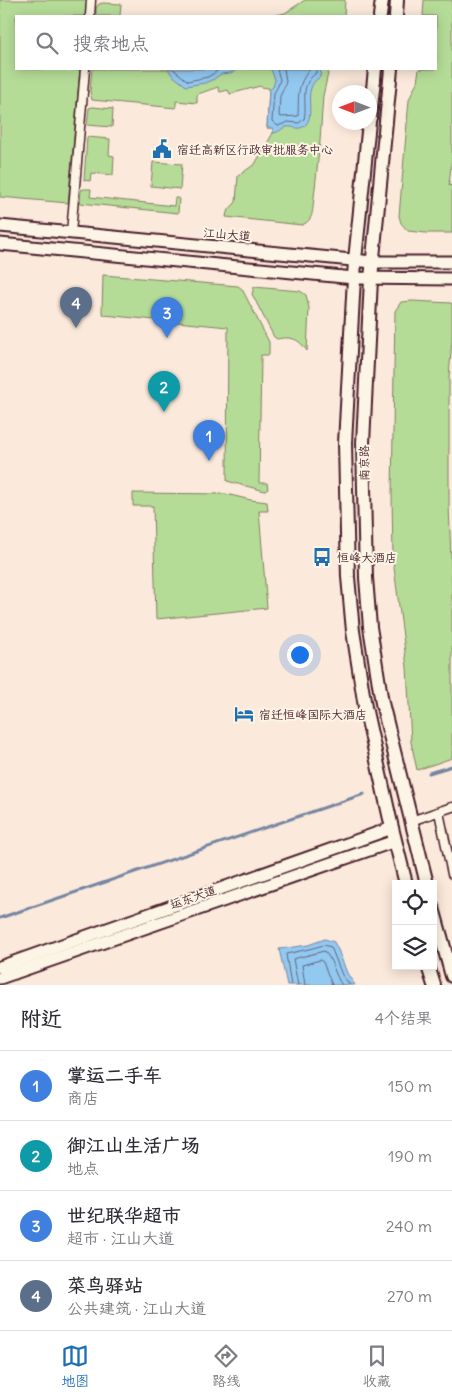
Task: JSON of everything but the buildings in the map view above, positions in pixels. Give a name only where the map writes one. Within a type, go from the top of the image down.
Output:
[{"type":"main road","points":[[380,15],[382,0]]},
{"type":"main road","points":[[396,15],[397,0]]},
{"type":"main road","points":[[373,85],[374,70]]},
{"type":"main road","name":"南京路","points":[[391,70],[371,279],[363,444],[366,578],[370,628],[382,703],[426,880]]},
{"type":"main road","name":"南京路","points":[[368,130],[355,260],[345,443],[348,576],[352,631],[365,707],[405,880]]},
{"type":"main road","name":"江山大道","points":[[0,226],[373,262],[452,262]]},
{"type":"main road","points":[[0,244],[354,278],[452,279]]},
{"type":"main road","name":"运东大道","points":[[0,967],[392,828]]},
{"type":"main road","name":"运东大道","points":[[0,978],[395,841]]},
{"type":"main road","points":[[437,922],[452,976]]},
{"type":"main road","points":[[429,970],[434,985]]},
{"type":"street","points":[[90,15],[91,0]]},
{"type":"street","points":[[71,233],[85,70]]},
{"type":"street","points":[[411,821],[452,807]]},
{"type":"street","points":[[439,812],[452,874]]},
{"type":"green space","points":[[0,0],[87,0],[85,15],[15,15],[15,70],[80,70],[68,203],[0,197]]},
{"type":"green space","points":[[305,0],[345,0],[344,15],[276,15],[285,13]]},
{"type":"green space","points":[[424,0],[452,0],[452,157],[449,185],[452,186],[452,233],[408,231],[401,223],[399,216],[409,100],[417,82],[419,70],[437,70],[437,15],[423,15]]},
{"type":"green space","points":[[99,4],[121,4],[120,15],[96,15],[96,8]]},
{"type":"green space","points":[[92,70],[329,70],[323,96],[313,207],[309,220],[302,225],[226,217],[227,212],[236,202],[238,176],[255,164],[273,133],[273,128],[267,128],[269,88],[260,86],[230,94],[228,90],[220,92],[218,87],[198,94],[197,103],[176,101],[176,108],[92,100],[90,91]]},
{"type":"green space","points":[[89,108],[113,109],[112,127],[87,125]]},
{"type":"green space","points":[[87,137],[110,139],[109,155],[114,156],[113,175],[91,173],[90,181],[84,180]]},
{"type":"green space","points":[[153,162],[182,164],[180,189],[151,186]]},
{"type":"green space","points":[[91,189],[90,197],[174,206],[175,198],[179,198],[178,213],[80,203],[81,190]]},
{"type":"green space","points":[[103,275],[238,286],[242,289],[269,342],[269,355],[261,355],[259,483],[267,483],[268,489],[265,491],[227,481],[228,327],[104,315],[102,312]]},
{"type":"green space","points":[[254,287],[300,291],[306,295],[309,308],[307,351],[295,339],[277,339],[274,337],[252,294]]},
{"type":"green space","points":[[401,302],[452,304],[449,377],[449,504],[452,587],[452,758],[417,770],[411,742],[407,667],[393,560],[392,493],[395,311]]},
{"type":"green space","points":[[133,493],[226,494],[267,502],[268,511],[259,511],[267,608],[156,619],[153,506],[133,506]]},
{"type":"water","points":[[169,70],[238,70],[221,74],[205,83],[186,86]]},
{"type":"water","points":[[271,70],[321,70],[320,77],[314,82],[311,89],[309,117],[303,127],[287,127],[273,133],[273,128],[267,128],[269,90],[273,87],[275,80]]},
{"type":"water","points":[[325,939],[334,942],[347,973],[355,985],[287,985],[279,949],[308,945]]},
{"type":"waterway","points":[[429,773],[452,766]]},
{"type":"waterway","points":[[0,918],[364,794]]},
{"type":"place","name":"宿迁高新区行政审批服务中心","points":[[162,149]]},
{"type":"place","name":"菜鸟驿站","points":[[76,328]]},
{"type":"place","name":"世纪联华超市","points":[[167,338]]},
{"type":"place","name":"御江山生活广场","points":[[164,412]]},
{"type":"place","name":"掌运二手车","points":[[209,461]]},
{"type":"place","name":"恒峰大酒店","points":[[322,557]]},
{"type":"place","name":"宿迁恒峰国际大酒店","points":[[244,714]]}]
